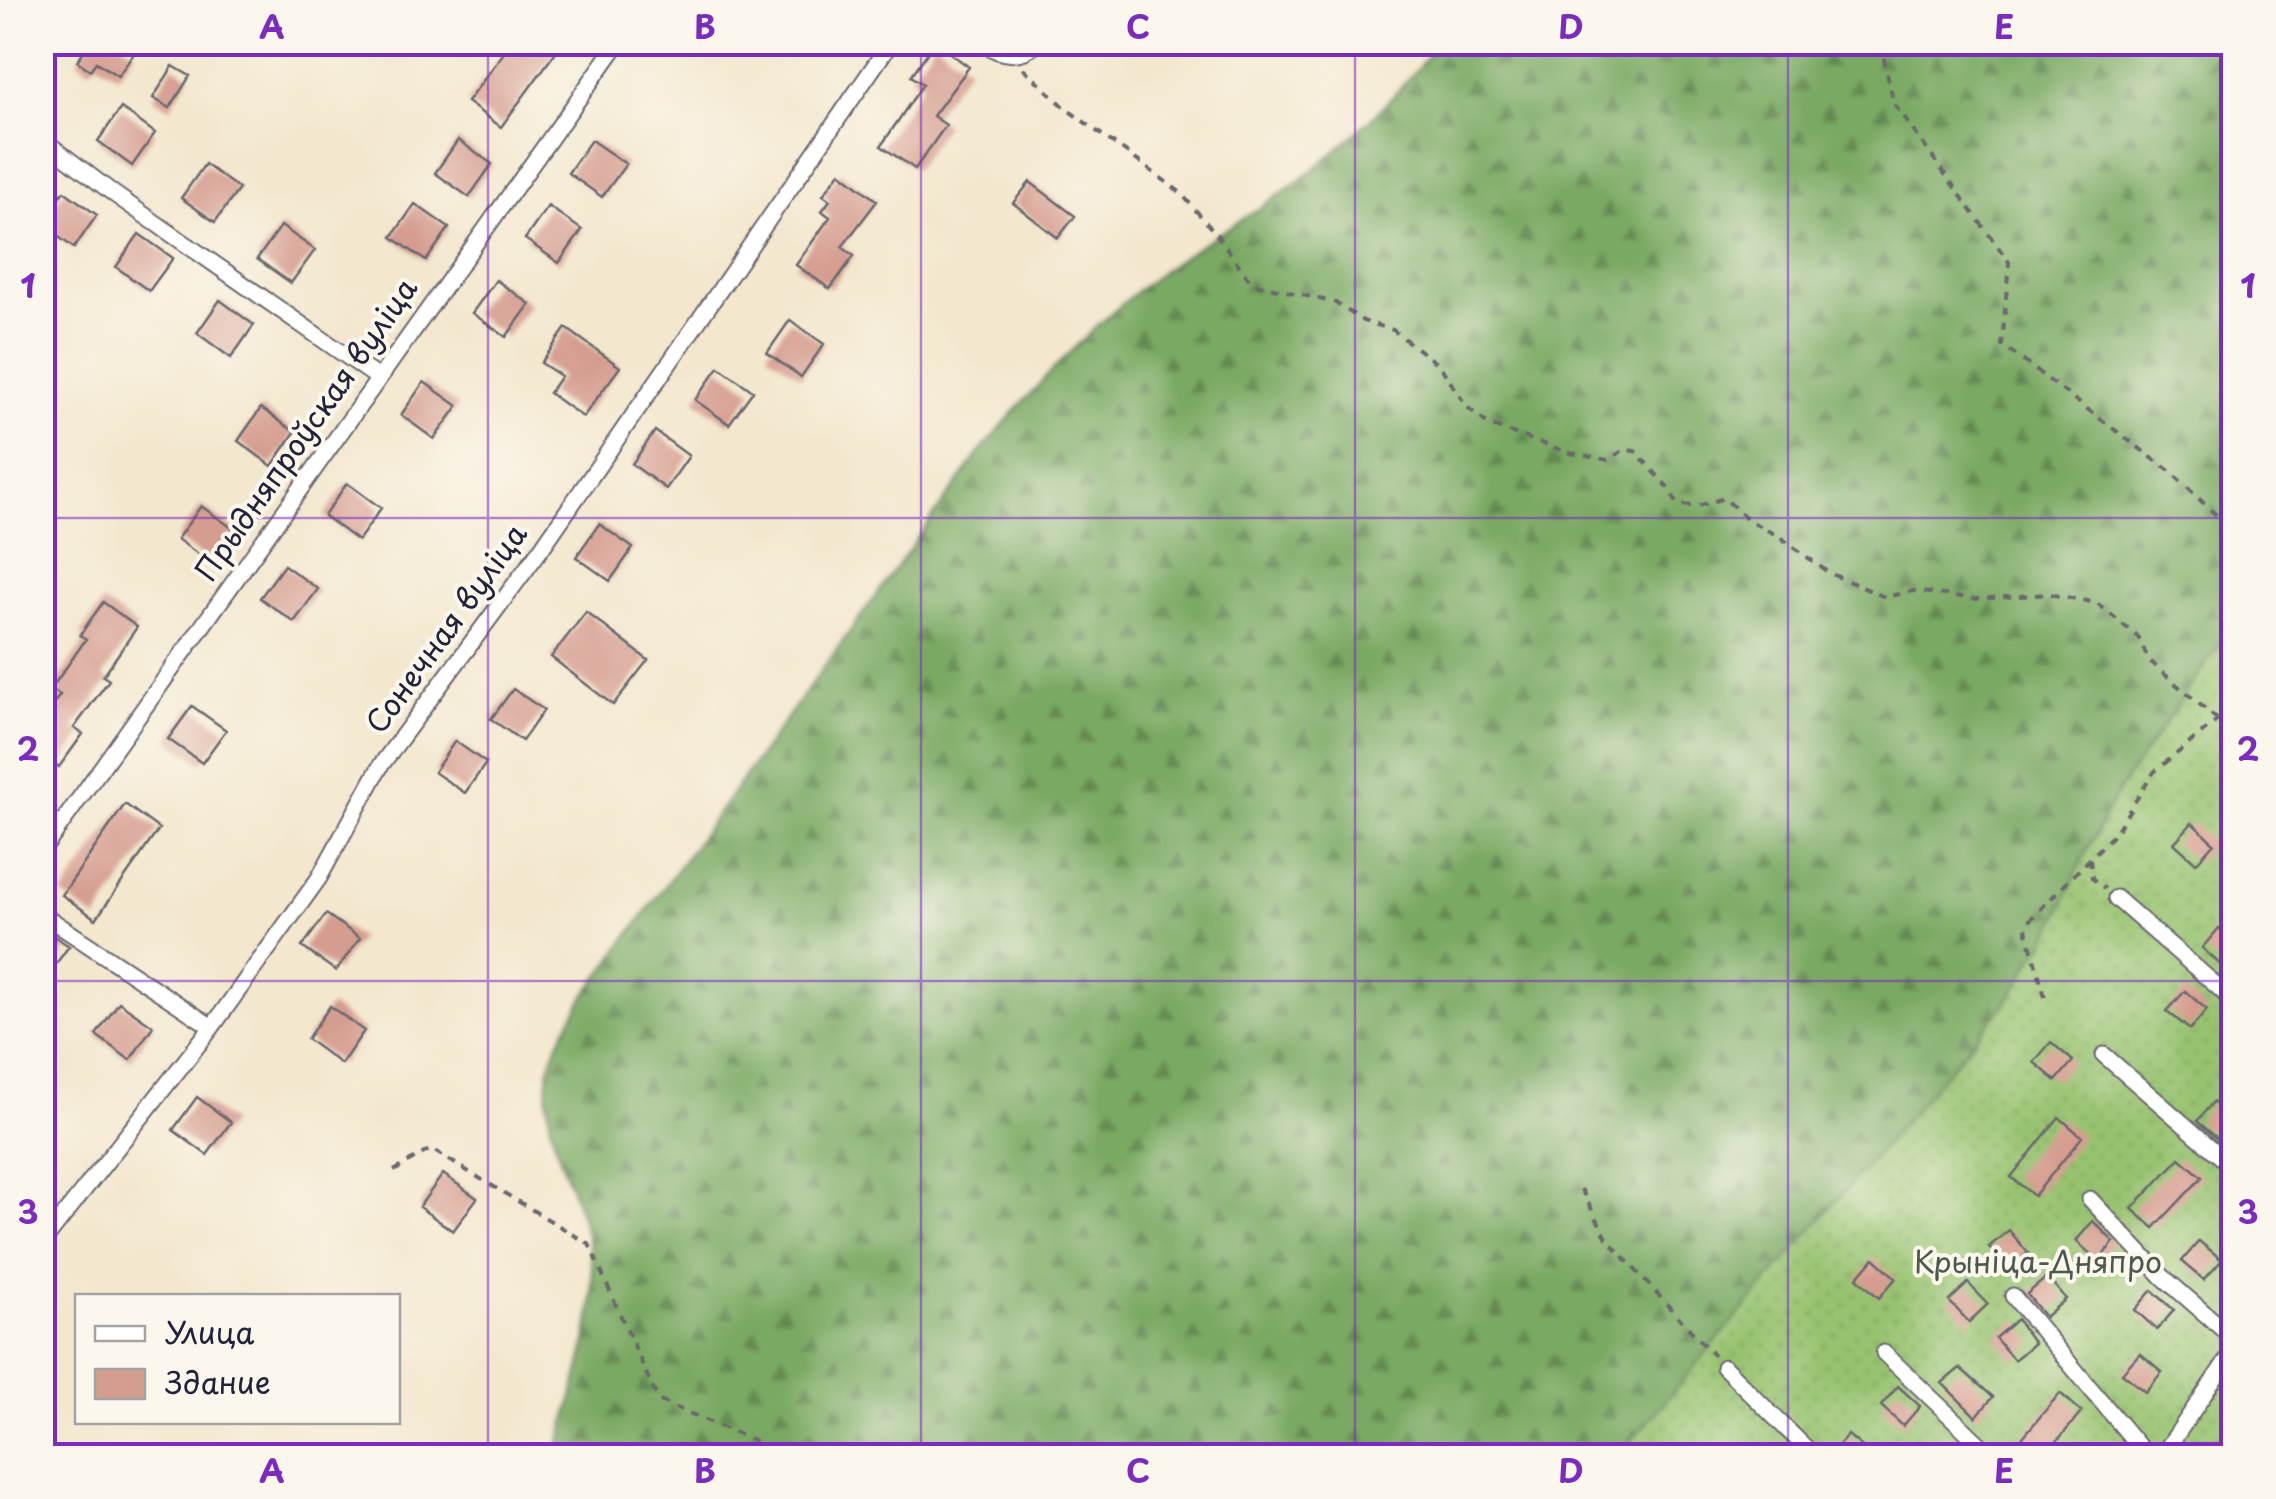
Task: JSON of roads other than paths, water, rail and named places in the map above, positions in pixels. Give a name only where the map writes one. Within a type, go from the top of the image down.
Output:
[{"type":"street","name":"Прыдняпроўская вуліца","points":[[42,851],[619,42]]},
{"type":"street","name":"Сонечная вуліца","points":[[42,1243],[212,1027],[319,878],[381,765],[541,549],[891,42]]},
{"type":"street","points":[[980,42],[1008,55],[1023,54],[1038,44]]},
{"type":"street","points":[[42,139],[114,194],[378,378]]},
{"type":"street","points":[[2116,898],[2234,1001]]},
{"type":"street","points":[[42,914],[212,1027]]},
{"type":"street","points":[[2104,1054],[2234,1168]]},
{"type":"street","points":[[2090,1199],[2163,1276],[2234,1339]]},
{"type":"street","points":[[2013,1296],[2147,1456]]},
{"type":"street","points":[[2162,1456],[2234,1350]]},
{"type":"street","points":[[1884,1353],[1992,1456]]},
{"type":"street","points":[[1724,1367],[1814,1456]]},
{"type":"park label","name":"Крыніца-Дняпро","points":[[2038,1263]]}]
